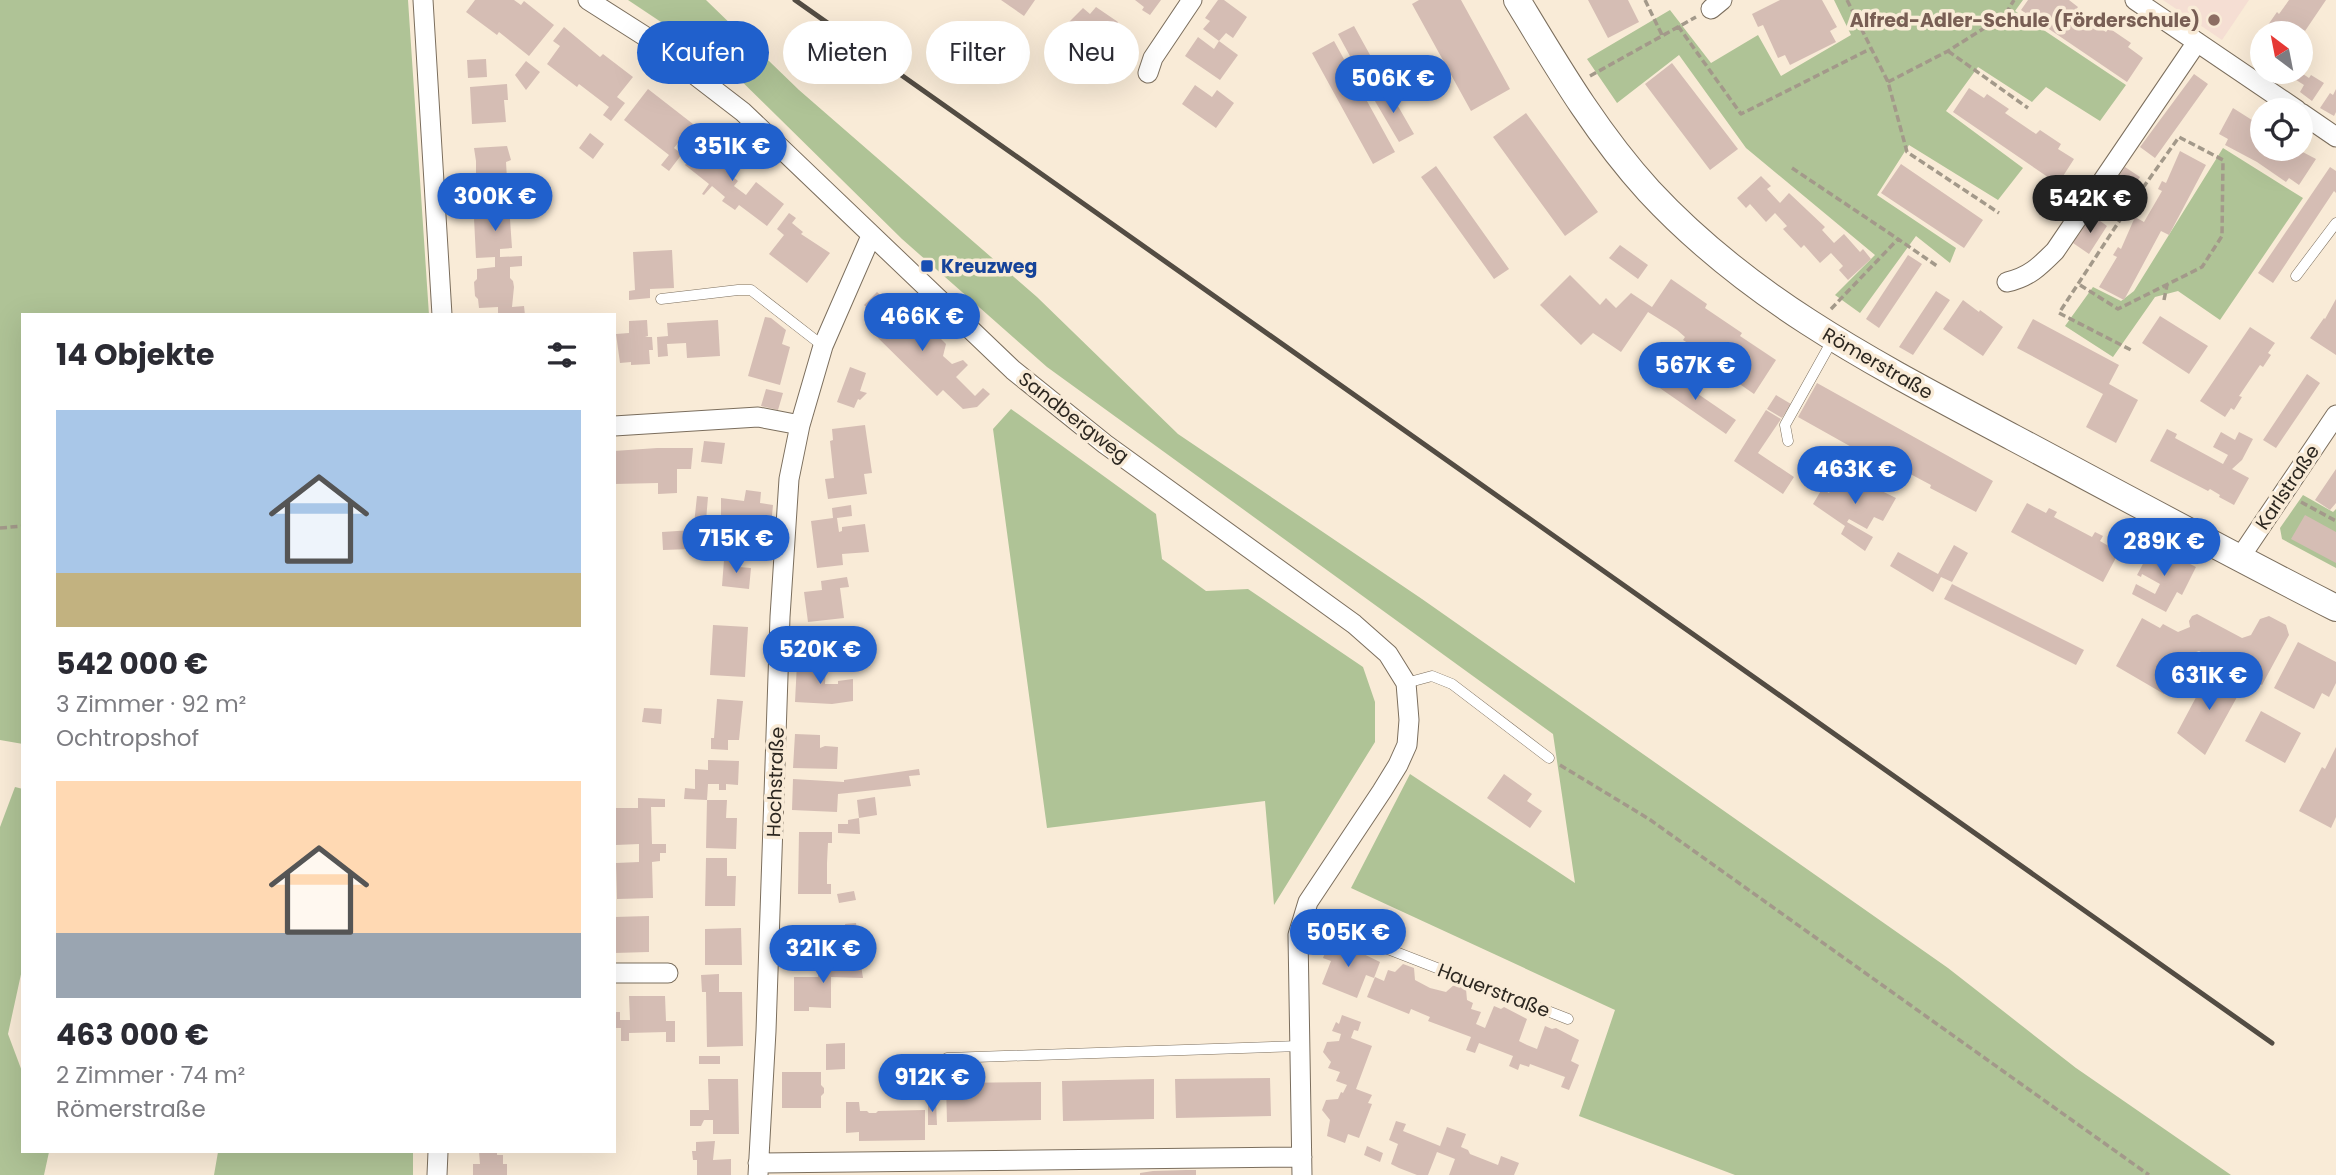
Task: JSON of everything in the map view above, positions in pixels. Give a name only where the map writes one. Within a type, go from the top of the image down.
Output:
[{"type":"main road","name":"Römerstraße","points":[[1517,0],[1569,87],[1648,190],[1733,269],[1784,307],[1875,364],[2336,608]]},
{"type":"street","points":[[423,0],[442,313]]},
{"type":"street","name":"Sandbergweg","points":[[589,0],[643,35],[743,113],[1013,370],[1105,444],[1354,624],[1388,654],[1406,683]]},
{"type":"street","points":[[1148,73],[1153,58],[1192,0]]},
{"type":"street","points":[[2135,0],[2279,98]]},
{"type":"street","points":[[2007,282],[2023,278],[2035,271],[2055,251],[2197,42]]},
{"type":"street","points":[[2313,121],[2336,137]]},
{"type":"street","name":"Hochstraße","points":[[758,1169],[766,1031],[780,617],[789,479],[800,425],[823,346],[871,236]]},
{"type":"street","name":"Karlstraße","points":[[2239,559],[2336,415]]},
{"type":"street","points":[[616,426],[758,417],[800,425]]},
{"type":"street","points":[[758,1169],[1302,1166],[1298,935],[1308,902],[1398,765],[1407,745],[1409,720],[1406,683]]},
{"type":"street","points":[[616,973],[668,972]]},
{"type":"street","points":[[438,1153],[438,1175]]},
{"type":"lane","points":[[2296,275],[2336,223]]},
{"type":"lane","points":[[661,299],[751,290],[823,346]]},
{"type":"lane","points":[[1788,441],[1784,425],[1824,333]]},
{"type":"lane","points":[[1406,683],[1432,676],[1452,684],[1549,758]]},
{"type":"lane","name":"Hauerstraße","points":[[1303,916],[1568,1019]]},
{"type":"lane","points":[[947,1058],[1300,1046]]},
{"type":"path","points":[[1645,0],[1662,35]]},
{"type":"path","points":[[1847,0],[1888,82],[1907,152],[1999,213]]},
{"type":"path","points":[[1888,82],[1948,51],[2005,15],[2014,0]]},
{"type":"path","points":[[1569,87],[1716,5]]},
{"type":"path","points":[[1678,26],[1741,114],[1870,49]]},
{"type":"path","points":[[1948,51],[2028,108]]},
{"type":"path","points":[[2080,285],[2118,309],[2202,267],[2222,236],[2223,160],[2179,137],[2059,313],[2133,351]]},
{"type":"path","points":[[1792,168],[1937,266]]},
{"type":"path","points":[[1824,333],[1898,239]]},
{"type":"path","points":[[2164,300],[2166,285]]},
{"type":"path","points":[[2283,493],[2336,521]]},
{"type":"path","points":[[0,528],[21,526]]},
{"type":"path","points":[[1549,758],[1648,819],[2149,1175]]},
{"type":"shaded area","name":"Alfred-Adler-Schule (Förderschule)","points":[[2163,0],[2249,0],[2222,40]]},
{"type":"green space","points":[[0,0],[408,0],[429,313],[21,313],[21,744],[0,740]]},
{"type":"green space","points":[[628,0],[706,0],[728,21],[660,21]]},
{"type":"green space","points":[[1834,0],[2023,0],[2015,11],[2126,85],[2100,121],[2046,87],[2032,102],[1978,67],[1946,111],[2023,168],[1998,200],[1909,145],[1877,195],[1956,248],[1950,263],[1916,236],[1860,313],[1835,295],[1875,255],[1746,148],[1679,55],[1617,103],[1587,59],[1670,10],[1711,63],[1758,35],[1781,76],[1851,35]]},
{"type":"green space","points":[[769,61],[783,75],[783,84],[793,84],[1037,297],[1178,434],[1422,599],[1948,968],[2076,1068],[2231,1175],[1735,1175],[1579,1116],[1615,1010],[1351,888],[1410,774],[1575,883],[1553,734],[1047,367],[902,239],[744,84],[769,84]]},
{"type":"green space","points":[[2223,148],[2303,198],[2220,320],[2178,291],[2155,297],[2113,357],[2065,326],[2093,287],[2121,301],[2134,291]]},
{"type":"green space","points":[[1011,409],[1156,514],[1162,559],[1206,591],[1248,589],[1363,667],[1375,702],[1375,742],[1274,905],[1265,801],[1047,828],[993,429]]},
{"type":"green space","points":[[2303,495],[2333,512],[2336,509],[2336,568],[2282,539],[2280,528]]},
{"type":"green space","points":[[15,787],[21,788],[21,974],[8,1034],[21,1069],[21,1153],[49,1153],[44,1175],[0,1175],[0,827]]},
{"type":"green space","points":[[218,1153],[413,1153],[413,1175],[214,1175]]},
{"type":"building","points":[[475,0],[514,0],[521,5],[524,1],[554,25],[529,56],[499,32],[497,35],[466,12]]},
{"type":"building","points":[[1001,0],[1035,0],[1024,16]]},
{"type":"building","points":[[1135,0],[1161,0],[1150,15],[1142,10],[1144,7]]},
{"type":"building","points":[[1218,0],[1224,0],[1247,17],[1233,38],[1226,33],[1219,41],[1203,29],[1210,21],[1205,18]]},
{"type":"building","points":[[1419,0],[1461,0],[1510,89],[1471,111],[1412,4]]},
{"type":"building","points":[[1588,0],[1628,0],[1639,22],[1608,38]]},
{"type":"building","points":[[1780,0],[1822,0],[1837,27],[1830,31],[1836,42],[1790,65],[1785,55],[1778,58],[1763,25],[1758,27],[1752,14]]},
{"type":"building","points":[[2028,0],[2069,0],[2078,7],[2075,11],[2106,32],[2109,28],[2131,43],[2128,47],[2143,58],[2127,82],[2021,10]]},
{"type":"building","points":[[2289,0],[2326,0],[2312,21],[2271,21],[2277,12],[2279,14]]},
{"type":"building","points":[[1096,7],[1117,21],[1070,21],[1083,8],[1090,14]]},
{"type":"building","points":[[1354,26],[1380,73],[1364,82],[1338,34]]},
{"type":"building","points":[[564,27],[600,57],[603,54],[633,77],[617,97],[625,103],[611,121],[603,115],[609,107],[547,64],[560,46],[553,41]]},
{"type":"building","points":[[1198,37],[1214,49],[1219,41],[1238,55],[1220,80],[1185,56]]},
{"type":"building","points":[[1334,41],[1395,152],[1373,164],[1312,53]]},
{"type":"building","points":[[486,59],[487,77],[468,78],[467,60]]},
{"type":"building","points":[[526,61],[540,72],[526,90],[515,75]]},
{"type":"building","points":[[1672,63],[1738,149],[1710,170],[1645,84]]},
{"type":"building","points":[[2194,74],[2208,84],[2155,158],[2140,147]]},
{"type":"building","points":[[2314,77],[2324,83],[2313,100],[2300,92],[2304,85],[2314,84]]},
{"type":"building","points":[[507,84],[508,100],[504,100],[506,122],[472,124],[470,87]]},
{"type":"building","points":[[1195,85],[1212,97],[1217,90],[1234,103],[1216,128],[1182,104]]},
{"type":"building","points":[[1387,87],[1414,134],[1399,142],[1372,96]]},
{"type":"building","points":[[1969,88],[1984,98],[1987,94],[2009,109],[2005,113],[2036,134],[2040,130],[2061,144],[2058,149],[2074,159],[2058,184],[1953,112]]},
{"type":"building","points":[[648,89],[693,124],[674,148],[682,154],[669,171],[661,165],[669,155],[624,120]]},
{"type":"building","points":[[2336,89],[2336,112],[2334,116],[2320,108]]},
{"type":"building","points":[[2233,108],[2250,119],[2250,158],[2225,145],[2228,139],[2219,134]]},
{"type":"building","points":[[1526,113],[1598,212],[1565,236],[1493,137]]},
{"type":"building","points":[[590,133],[604,144],[593,159],[579,148]]},
{"type":"building","points":[[707,137],[734,159],[725,170],[738,181],[734,186],[746,195],[756,182],[784,204],[767,226],[739,205],[735,210],[722,201],[725,197],[712,186],[702,194],[709,184],[685,165]]},
{"type":"building","points":[[507,146],[511,160],[506,162],[507,179],[512,178],[513,196],[497,197],[497,206],[509,205],[512,248],[500,249],[500,257],[522,256],[522,266],[510,267],[510,278],[514,287],[512,307],[524,306],[525,313],[498,313],[498,307],[479,308],[475,296],[477,269],[495,267],[495,257],[476,258],[473,198],[490,197],[489,180],[476,181],[474,148]]},
{"type":"building","points":[[2180,151],[2206,165],[2169,235],[2161,231],[2124,300],[2099,287],[2117,257],[2113,255],[2118,247],[2121,249],[2135,217],[2144,222],[2162,191],[2158,189],[2162,181],[2166,183]]},
{"type":"building","points":[[2316,159],[2299,185],[2289,178],[2286,182],[2255,161]]},
{"type":"building","points":[[1901,164],[1983,220],[1964,248],[1881,193]]},
{"type":"building","points":[[1436,166],[1509,269],[1494,279],[1421,177]]},
{"type":"building","points":[[2125,167],[2140,177],[2121,206],[2106,195]]},
{"type":"building","points":[[2330,167],[2336,171],[2336,193],[2334,191],[2273,283],[2258,273]]},
{"type":"building","points":[[1761,176],[1771,186],[1767,189],[1780,203],[1789,193],[1825,227],[1822,230],[1834,243],[1844,234],[1860,252],[1863,249],[1871,259],[1848,280],[1839,270],[1843,266],[1831,253],[1820,263],[1804,245],[1801,248],[1783,229],[1787,226],[1775,213],[1766,222],[1750,204],[1746,208],[1737,198]]},
{"type":"building","points":[[789,213],[796,218],[792,223],[803,232],[801,234],[830,253],[807,283],[769,254],[784,235],[777,229]]},
{"type":"building","points":[[2092,215],[2107,226],[2089,254],[2073,243]]},
{"type":"building","points":[[1620,245],[1648,265],[1638,279],[1609,258]]},
{"type":"building","points":[[672,250],[674,288],[650,289],[650,298],[629,300],[629,291],[635,290],[633,252]]},
{"type":"building","points":[[1908,255],[1922,264],[1879,328],[1866,319]]},
{"type":"building","points":[[1570,275],[1600,305],[1606,298],[1616,308],[1631,293],[1652,307],[1671,279],[1707,304],[1705,308],[1742,333],[1740,336],[1776,360],[1754,394],[1718,369],[1720,365],[1712,358],[1683,340],[1685,337],[1677,330],[1648,312],[1621,352],[1593,333],[1581,345],[1540,305]]},
{"type":"building","points":[[1936,291],[1950,300],[1913,355],[1899,347]]},
{"type":"building","points":[[877,292],[902,315],[913,312],[921,320],[918,331],[927,340],[938,336],[946,344],[943,356],[952,364],[963,360],[968,365],[956,377],[975,396],[983,388],[990,394],[977,407],[963,409],[943,390],[937,396],[874,334],[882,326],[864,305]]},
{"type":"building","points":[[2336,299],[2336,355],[2310,338]]},
{"type":"building","points":[[1963,300],[2003,327],[1983,356],[1943,329]]},
{"type":"building","points":[[2160,316],[2208,346],[2189,374],[2142,343]]},
{"type":"building","points":[[765,317],[771,318],[786,330],[782,344],[790,347],[780,385],[748,376]]},
{"type":"building","points":[[2033,319],[2119,365],[2109,384],[2138,400],[2116,443],[2086,427],[2103,394],[2017,348]]},
{"type":"building","points":[[647,320],[648,336],[645,337],[652,337],[653,350],[649,350],[650,364],[620,363],[616,334],[629,333],[629,321]]},
{"type":"building","points":[[718,320],[720,356],[687,358],[686,343],[667,344],[668,356],[658,357],[657,337],[668,336],[667,323]]},
{"type":"building","points":[[2250,327],[2275,343],[2263,367],[2260,365],[2239,396],[2242,397],[2234,410],[2231,408],[2225,417],[2200,401]]},
{"type":"building","points":[[850,367],[866,373],[860,391],[867,393],[858,399],[854,408],[837,402]]},
{"type":"building","points":[[1663,370],[1736,420],[1726,434],[1654,384]]},
{"type":"building","points":[[2307,374],[2320,383],[2276,448],[2263,440]]},
{"type":"building","points":[[1817,383],[1993,481],[1976,512],[1930,488],[1931,485],[1882,459],[1880,463],[1798,417]]},
{"type":"building","points":[[766,389],[783,393],[778,410],[761,406]]},
{"type":"building","points":[[1776,395],[1791,404],[1782,418],[1767,409]]},
{"type":"building","points":[[1766,410],[1781,419],[1758,453],[1794,477],[1783,494],[1734,461]]},
{"type":"building","points":[[865,425],[872,473],[864,474],[867,494],[828,499],[825,479],[834,478],[830,441],[833,440],[832,429]]},
{"type":"building","points":[[2167,429],[2177,434],[2175,438],[2223,464],[2228,455],[2213,447],[2221,432],[2235,440],[2239,432],[2253,439],[2242,460],[2232,469],[2249,478],[2234,505],[2210,489],[2208,491],[2150,461]]},
{"type":"building","points":[[704,441],[725,443],[722,464],[701,462]]},
{"type":"building","points":[[693,448],[691,469],[677,469],[677,493],[658,494],[658,483],[616,484],[616,451]]},
{"type":"building","points":[[2336,469],[2336,503],[2330,510],[2315,500]]},
{"type":"building","points":[[1841,471],[1896,498],[1883,521],[1874,517],[1867,529],[1849,519],[1847,522],[1873,537],[1865,551],[1841,534],[1845,526],[1813,504],[1822,489],[1829,493]]},
{"type":"building","points":[[746,490],[761,492],[760,503],[773,505],[770,536],[743,533],[742,539],[752,540],[751,549],[731,547],[733,532],[714,530],[715,520],[721,521],[721,498],[744,501]]},
{"type":"building","points":[[697,496],[708,497],[704,544],[692,543]]},
{"type":"building","points":[[2027,503],[2046,513],[2049,508],[2057,512],[2054,517],[2092,537],[2095,532],[2103,536],[2100,541],[2119,552],[2103,582],[2011,532]]},
{"type":"building","points":[[851,505],[852,516],[837,518],[839,532],[842,527],[865,524],[869,552],[842,554],[843,565],[817,568],[811,521],[833,518],[832,508]]},
{"type":"building","points":[[2305,515],[2336,532],[2336,563],[2291,539]]},
{"type":"building","points":[[693,530],[690,549],[663,550],[662,532]]},
{"type":"building","points":[[1954,545],[1968,553],[1952,582],[1941,577],[1933,592],[1890,566],[1898,552],[1938,574]]},
{"type":"building","points":[[2153,545],[2196,567],[2182,595],[2177,592],[2166,612],[2132,594],[2136,584],[2155,594],[2160,584],[2142,574],[2141,577],[2137,575]]},
{"type":"building","points":[[724,560],[740,561],[739,567],[751,568],[749,589],[722,586]]},
{"type":"building","points":[[847,577],[849,587],[840,588],[844,618],[808,622],[804,592],[822,590],[821,581]]},
{"type":"building","points":[[1952,584],[2084,650],[2076,665],[1944,599]]},
{"type":"building","points":[[2197,614],[2242,638],[2251,635],[2260,619],[2269,616],[2286,625],[2289,635],[2262,685],[2199,651],[2185,656],[2164,694],[2116,666],[2142,618],[2160,628],[2163,624],[2178,632],[2190,627],[2189,621]]},
{"type":"building","points":[[713,625],[748,627],[745,677],[710,675]]},
{"type":"building","points":[[822,631],[824,649],[807,651],[804,633]]},
{"type":"building","points":[[2298,642],[2336,662],[2336,683],[2329,697],[2322,693],[2314,709],[2274,688]]},
{"type":"building","points":[[797,663],[826,664],[825,684],[838,684],[838,681],[853,679],[853,701],[832,704],[795,702]]},
{"type":"building","points":[[2210,671],[2242,688],[2205,755],[2177,733]]},
{"type":"building","points":[[717,699],[743,701],[739,740],[728,740],[728,750],[711,749]]},
{"type":"building","points":[[644,708],[662,709],[661,724],[642,722]]},
{"type":"building","points":[[2261,711],[2301,733],[2285,763],[2245,741]]},
{"type":"building","points":[[795,734],[820,735],[820,748],[838,747],[837,769],[793,768]]},
{"type":"building","points":[[2336,747],[2336,817],[2331,828],[2299,811],[2322,767],[2325,769]]},
{"type":"building","points":[[708,760],[739,761],[738,785],[726,784],[726,790],[719,790],[719,784],[708,784],[707,800],[684,799],[685,788],[695,789],[695,769],[708,770]]},
{"type":"building","points":[[919,769],[920,775],[909,776],[911,786],[838,794],[837,812],[792,810],[793,779],[844,782]]},
{"type":"building","points":[[1504,774],[1532,794],[1527,801],[1542,811],[1530,828],[1487,798]]},
{"type":"building","points":[[875,797],[877,815],[859,818],[857,800]]},
{"type":"building","points":[[638,798],[665,799],[665,807],[651,807],[652,844],[666,844],[666,853],[660,853],[660,861],[652,862],[653,898],[617,899],[616,863],[639,862],[639,844],[616,845],[616,808],[638,808]]},
{"type":"building","points":[[707,800],[727,800],[726,818],[737,818],[736,849],[706,848]]},
{"type":"building","points":[[859,818],[860,834],[838,833],[838,824],[848,824],[848,820]]},
{"type":"building","points":[[799,832],[832,832],[832,843],[828,843],[827,863],[827,884],[831,884],[831,894],[798,894]]},
{"type":"building","points":[[706,858],[727,858],[727,876],[736,876],[735,906],[705,906]]},
{"type":"building","points":[[854,891],[856,900],[839,903],[837,894]]},
{"type":"building","points":[[649,916],[649,952],[616,953],[616,917]]},
{"type":"building","points":[[856,923],[861,953],[813,960],[787,959],[788,936],[814,937],[814,945],[840,941],[846,934],[845,924]]},
{"type":"building","points":[[741,928],[742,965],[705,965],[705,929]]},
{"type":"building","points":[[1329,942],[1351,948],[1380,962],[1374,978],[1366,975],[1357,998],[1322,984],[1331,961],[1323,958]]},
{"type":"building","points":[[860,959],[863,978],[831,977],[831,1008],[809,1007],[809,1011],[794,1011],[794,977],[818,977],[818,965]]},
{"type":"building","points":[[1403,964],[1414,968],[1415,980],[1430,988],[1446,992],[1455,984],[1466,989],[1467,1000],[1473,1003],[1471,1009],[1481,1012],[1476,1024],[1485,1028],[1494,1006],[1501,1009],[1504,1007],[1527,1019],[1519,1041],[1527,1045],[1537,1049],[1545,1026],[1556,1028],[1579,1040],[1571,1061],[1579,1065],[1569,1090],[1561,1087],[1565,1077],[1530,1064],[1529,1067],[1520,1064],[1518,1070],[1509,1066],[1513,1056],[1479,1043],[1475,1053],[1466,1050],[1471,1037],[1428,1021],[1430,1017],[1411,1009],[1409,1014],[1367,997],[1375,977],[1384,981],[1388,970],[1395,972]]},
{"type":"building","points":[[719,974],[719,992],[742,992],[743,1046],[707,1047],[706,992],[702,992],[701,975]]},
{"type":"building","points":[[629,996],[665,996],[666,1021],[675,1021],[675,1042],[666,1042],[666,1032],[629,1033],[629,1041],[621,1041],[621,1028],[616,1028],[616,1012],[620,1012],[620,1020],[630,1020]]},
{"type":"building","points":[[1342,1015],[1361,1022],[1358,1031],[1354,1030],[1351,1038],[1372,1046],[1356,1089],[1372,1095],[1368,1103],[1372,1104],[1359,1138],[1348,1134],[1345,1143],[1327,1136],[1330,1120],[1322,1110],[1326,1100],[1338,1099],[1347,1085],[1336,1081],[1340,1072],[1328,1068],[1331,1062],[1323,1052],[1327,1042],[1339,1041],[1341,1034],[1332,1031],[1336,1022],[1339,1024]]},
{"type":"building","points":[[845,1043],[845,1069],[826,1070],[826,1044]]},
{"type":"building","points":[[699,1056],[720,1056],[720,1064],[699,1064]]},
{"type":"building","points":[[782,1072],[821,1072],[824,1093],[821,1096],[821,1108],[782,1108]]},
{"type":"building","points":[[1270,1078],[1271,1116],[1176,1118],[1175,1079]]},
{"type":"building","points":[[708,1079],[738,1079],[739,1134],[713,1134],[713,1120],[704,1120],[701,1126],[690,1126],[690,1110],[709,1110]]},
{"type":"building","points":[[1154,1079],[1154,1119],[1063,1121],[1062,1081]]},
{"type":"building","points":[[1041,1082],[1041,1120],[947,1122],[946,1083]]},
{"type":"building","points":[[846,1102],[859,1102],[860,1111],[869,1113],[925,1110],[925,1140],[859,1141],[859,1132],[846,1133]]},
{"type":"building","points":[[928,1102],[936,1102],[937,1125],[928,1125]]},
{"type":"building","points":[[1396,1121],[1406,1124],[1403,1131],[1440,1146],[1447,1127],[1466,1134],[1461,1147],[1470,1154],[1498,1165],[1501,1156],[1519,1163],[1514,1175],[1449,1175],[1455,1159],[1437,1152],[1428,1175],[1417,1175],[1391,1164],[1398,1144],[1389,1140]]},
{"type":"building","points":[[715,1141],[713,1160],[731,1159],[731,1175],[697,1175],[697,1160],[693,1160],[692,1151],[696,1151],[696,1142]]},
{"type":"building","points":[[1367,1146],[1383,1153],[1380,1162],[1364,1155]]},
{"type":"building","points":[[479,1153],[503,1155],[503,1164],[507,1164],[507,1175],[473,1175],[473,1164],[480,1164]]},
{"type":"building","points":[[1196,1170],[1196,1175],[1140,1175],[1153,1171]]},
{"type":"railway","points":[[795,0],[2272,1043]]},
{"type":"place","name":"Alfred-Adler-Schule (Förderschule)","points":[[2214,20]]},
{"type":"place","name":"Kreuzweg","points":[[927,266]]}]
